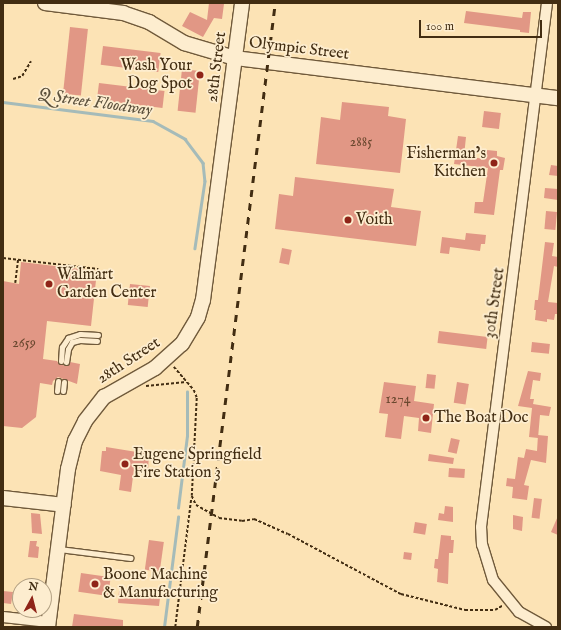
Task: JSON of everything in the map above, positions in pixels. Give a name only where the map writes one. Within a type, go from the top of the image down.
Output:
[{"type":"main road","name":"Olympic Street","points":[[44,3],[123,14],[149,22],[184,43],[235,58],[558,98]]},
{"type":"main road","name":"28th Street","points":[[48,625],[71,454],[84,421],[108,394],[169,357],[182,344],[198,317],[207,279],[242,3]]},
{"type":"main road","points":[[3,498],[64,505]]},
{"type":"street","name":"30th Street","points":[[546,627],[519,612],[493,580],[486,561],[481,527],[547,3]]},
{"type":"street","points":[[3,617],[48,625]]},
{"type":"lane","points":[[97,341],[80,340],[72,342],[64,362],[62,347],[68,338],[80,334],[98,335]]},
{"type":"lane","points":[[60,391],[61,382]]},
{"type":"lane","points":[[58,549],[130,558]]},
{"type":"path","points":[[13,79],[22,76],[31,61]]},
{"type":"path","points":[[3,258],[98,269]]},
{"type":"path","points":[[15,283],[18,260]]},
{"type":"path","points":[[174,367],[194,390],[197,407],[192,496],[175,627]]},
{"type":"path","points":[[144,386],[186,382]]},
{"type":"path","points":[[192,496],[196,505],[219,518],[242,521],[254,519],[288,534],[401,594],[465,610],[495,610],[509,601]]},
{"type":"path","points":[[190,507],[196,505]]},
{"type":"building","points":[[209,3],[224,4],[222,19],[214,18],[203,37],[182,26],[190,12],[207,20]]},
{"type":"building","points":[[466,11],[522,18],[523,12],[531,12],[529,33],[520,32],[520,30],[464,23]]},
{"type":"building","points":[[70,27],[88,29],[81,96],[63,94]]},
{"type":"building","points":[[103,46],[161,53],[158,72],[101,65]]},
{"type":"building","points":[[182,69],[200,71],[196,113],[178,111]]},
{"type":"building","points":[[99,83],[165,91],[162,108],[97,100]]},
{"type":"building","name":"Voith","points":[[342,102],[389,107],[388,116],[406,119],[400,173],[316,164],[321,117],[340,120]]},
{"type":"building","points":[[484,111],[501,113],[499,129],[482,127]]},
{"type":"building","points":[[458,136],[466,137],[464,156],[485,159],[487,150],[497,151],[497,156],[505,158],[503,170],[500,170],[494,215],[474,213],[475,202],[483,202],[488,168],[454,164]]},
{"type":"building","points":[[551,165],[558,166],[558,176],[549,175]]},
{"type":"building","name":"Voith","points":[[295,177],[394,189],[391,207],[421,211],[416,246],[275,229],[279,194],[293,196]]},
{"type":"building","points":[[545,188],[558,189],[558,200],[544,198]]},
{"type":"building","points":[[546,211],[557,212],[555,230],[544,229]]},
{"type":"building","points":[[466,233],[486,235],[485,244],[481,244],[480,251],[450,247],[449,254],[440,253],[442,237],[465,240]]},
{"type":"building","points":[[545,242],[554,243],[552,256],[558,257],[558,267],[554,266],[548,302],[558,303],[558,314],[555,314],[554,320],[547,319],[547,322],[535,320],[536,310],[534,310],[535,300],[538,300]]},
{"type":"building","points":[[282,248],[292,250],[289,265],[279,263]]},
{"type":"building","points":[[21,262],[97,271],[91,326],[47,321],[43,359],[57,361],[59,364],[66,366],[70,362],[80,364],[77,384],[58,377],[53,381],[52,385],[40,383],[36,417],[22,428],[3,426],[3,281],[19,284]]},
{"type":"building","points":[[130,284],[150,286],[148,307],[128,305]]},
{"type":"building","points":[[439,331],[488,337],[486,349],[438,343]]},
{"type":"building","points":[[532,342],[550,344],[549,354],[531,352]]},
{"type":"building","points":[[528,371],[541,373],[540,381],[533,380],[530,399],[534,399],[533,404],[551,407],[549,416],[540,415],[538,438],[529,437],[532,408],[518,406]]},
{"type":"building","points":[[427,374],[436,375],[434,389],[426,388]]},
{"type":"building","points":[[384,382],[416,386],[414,401],[434,404],[431,433],[418,431],[419,418],[404,416],[401,439],[385,437],[388,414],[379,413]]},
{"type":"building","points":[[457,382],[469,384],[466,405],[454,403]]},
{"type":"building","points":[[538,435],[548,436],[546,463],[531,460],[524,485],[529,486],[527,500],[512,498],[513,487],[506,486],[507,478],[515,479],[518,457],[524,458],[526,449],[537,451]]},
{"type":"building","points":[[451,438],[460,440],[457,454],[448,452]]},
{"type":"building","name":"Eugene Springfield Fire Station 3","points":[[106,447],[149,454],[148,471],[134,469],[131,492],[119,490],[121,475],[100,471],[102,451],[106,451]]},
{"type":"building","points":[[429,454],[454,458],[453,464],[428,461]]},
{"type":"building","points":[[449,468],[465,469],[464,478],[448,477]]},
{"type":"building","points":[[534,498],[542,499],[540,519],[532,518]]},
{"type":"building","points":[[445,506],[453,507],[453,522],[438,520],[439,513],[444,514]]},
{"type":"building","points":[[31,513],[40,514],[42,534],[32,533]]},
{"type":"building","points":[[513,515],[523,517],[522,531],[513,529]]},
{"type":"building","points":[[558,516],[558,535],[551,532]]},
{"type":"building","points":[[415,522],[427,524],[425,535],[413,533]]},
{"type":"building","points":[[441,535],[451,536],[451,540],[454,540],[453,553],[449,553],[448,584],[437,582],[438,569],[434,568],[435,559],[438,559]]},
{"type":"building","points":[[149,540],[164,542],[160,572],[145,570]]},
{"type":"building","points":[[30,541],[37,541],[36,546],[39,547],[38,558],[28,557]]},
{"type":"building","points":[[404,552],[412,553],[411,560],[403,559]]},
{"type":"building","name":"Boone Machine & Manufacturing","points":[[81,573],[111,577],[108,596],[78,592]]},
{"type":"building","points":[[143,588],[157,593],[156,598],[160,598],[159,606],[118,603],[119,591],[142,595]]},
{"type":"building","points":[[3,591],[12,592],[11,604],[3,603]]},
{"type":"building","points":[[74,614],[123,620],[123,627],[72,627]]},
{"type":"waterway","name":"Q Street Floodway","points":[[3,102],[153,121],[185,139],[203,163],[205,181],[195,248]]},
{"type":"waterway","name":"Q Street Floodway","points":[[178,508],[187,436],[187,392]]},
{"type":"waterway","name":"Q Street Floodway","points":[[164,627],[178,517]]},
{"type":"railway","points":[[197,627],[275,3]]},
{"type":"place","name":"Wash Your Dog Spot","points":[[200,75]]},
{"type":"place","name":"Fisherman’s Kitchen","points":[[494,163]]},
{"type":"place","name":"Voith","points":[[348,220]]},
{"type":"place","name":"Walmart Garden Center","points":[[49,284]]},
{"type":"place","name":"The Boat Doc","points":[[426,418]]},
{"type":"place","name":"Eugene Springfield Fire Station 3","points":[[125,464]]},
{"type":"place","name":"Boone Machine & Manufacturing","points":[[95,584]]}]
